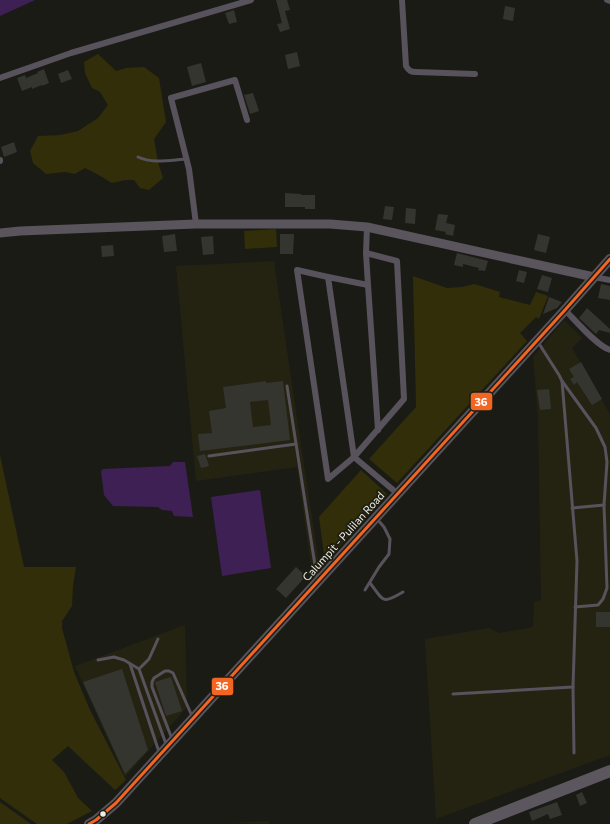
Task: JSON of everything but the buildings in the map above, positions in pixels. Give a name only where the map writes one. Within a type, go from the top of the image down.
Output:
[{"type":"highway","points":[[476,823],[610,772]]},
{"type":"main road","name":"Calumpit - Pulilan Road","points":[[89,824],[116,803],[610,259]]},
{"type":"street","points":[[0,78],[71,53],[251,0]]},
{"type":"street","points":[[402,0],[406,66],[408,70],[411,72],[475,74]]},
{"type":"street","points":[[196,224],[189,169],[171,98],[235,80],[247,120]]},
{"type":"street","points":[[0,233],[196,224],[330,224],[367,227],[610,280]]},
{"type":"street","points":[[367,227],[366,252],[378,430]]},
{"type":"street","points":[[366,252],[397,261],[404,399],[354,457],[328,479],[297,270],[368,285]]},
{"type":"street","points":[[328,277],[354,457],[398,494]]},
{"type":"street","points":[[565,310],[598,343],[610,350]]},
{"type":"lane","points":[[138,157],[154,161],[187,159]]},
{"type":"lane","points":[[537,341],[562,381],[596,428],[605,447],[607,462],[604,505],[607,588],[603,599],[598,605],[575,607]]},
{"type":"lane","points":[[562,381],[577,561],[572,687],[574,753]]},
{"type":"lane","points":[[287,386],[317,582]]},
{"type":"lane","points":[[209,456],[296,444]]},
{"type":"lane","points":[[572,508],[604,505]]},
{"type":"lane","points":[[365,590],[388,554],[390,539],[384,527],[376,517]]},
{"type":"lane","points":[[370,583],[381,598],[386,600],[403,592]]},
{"type":"lane","points":[[139,669],[149,659],[158,639]]},
{"type":"lane","points":[[98,660],[114,657],[124,660],[139,669],[170,743]]},
{"type":"lane","points":[[130,664],[160,754]]},
{"type":"lane","points":[[170,743],[152,687],[154,678],[165,671],[173,673],[193,718]]},
{"type":"lane","points":[[453,694],[572,687]]},
{"type":"shaded area","points":[[0,0],[35,0],[0,16]]},
{"type":"shaded area","points":[[98,54],[116,71],[126,68],[144,67],[159,78],[166,122],[154,139],[158,162],[163,178],[149,190],[140,188],[134,180],[125,180],[112,183],[85,168],[75,174],[65,172],[46,174],[33,163],[30,151],[38,136],[60,135],[78,131],[98,118],[108,105],[100,92],[92,88],[85,73],[84,62]]},
{"type":"shaded area","points":[[276,229],[277,247],[245,249],[244,231]]},
{"type":"shaded area","points":[[274,261],[319,564],[312,572],[297,467],[196,481],[176,266]]},
{"type":"shaded area","points":[[413,276],[447,288],[462,287],[474,284],[500,292],[499,297],[530,305],[536,292],[548,296],[539,319],[536,317],[520,333],[527,341],[397,483],[369,459],[416,407]]},
{"type":"shaded area","points":[[564,320],[582,338],[572,348],[610,414],[610,755],[436,819],[425,639],[489,628],[499,633],[533,627],[534,602],[541,600],[538,417],[533,357]]},
{"type":"shaded area","points":[[0,455],[24,567],[76,567],[72,606],[62,621],[62,628],[74,672],[90,710],[126,780],[115,790],[68,746],[52,760],[64,772],[78,798],[92,811],[67,824],[37,824],[0,798]]},
{"type":"shaded area","points":[[173,462],[185,462],[193,517],[174,516],[172,511],[162,510],[158,507],[113,506],[104,495],[101,471],[103,469],[170,466]]},
{"type":"shaded area","points":[[361,470],[387,494],[325,562],[319,517]]},
{"type":"shaded area","points":[[260,490],[271,568],[222,576],[211,497]]},
{"type":"shaded area","points":[[185,625],[187,707],[125,777],[75,666]]},
{"type":"shaded area","points":[[0,802],[31,824],[0,824]]},
{"type":"shaded area","points":[[268,821],[270,824],[230,823]]},
{"type":"transit line","name":"36","points":[[89,824],[116,803],[610,259]]}]
